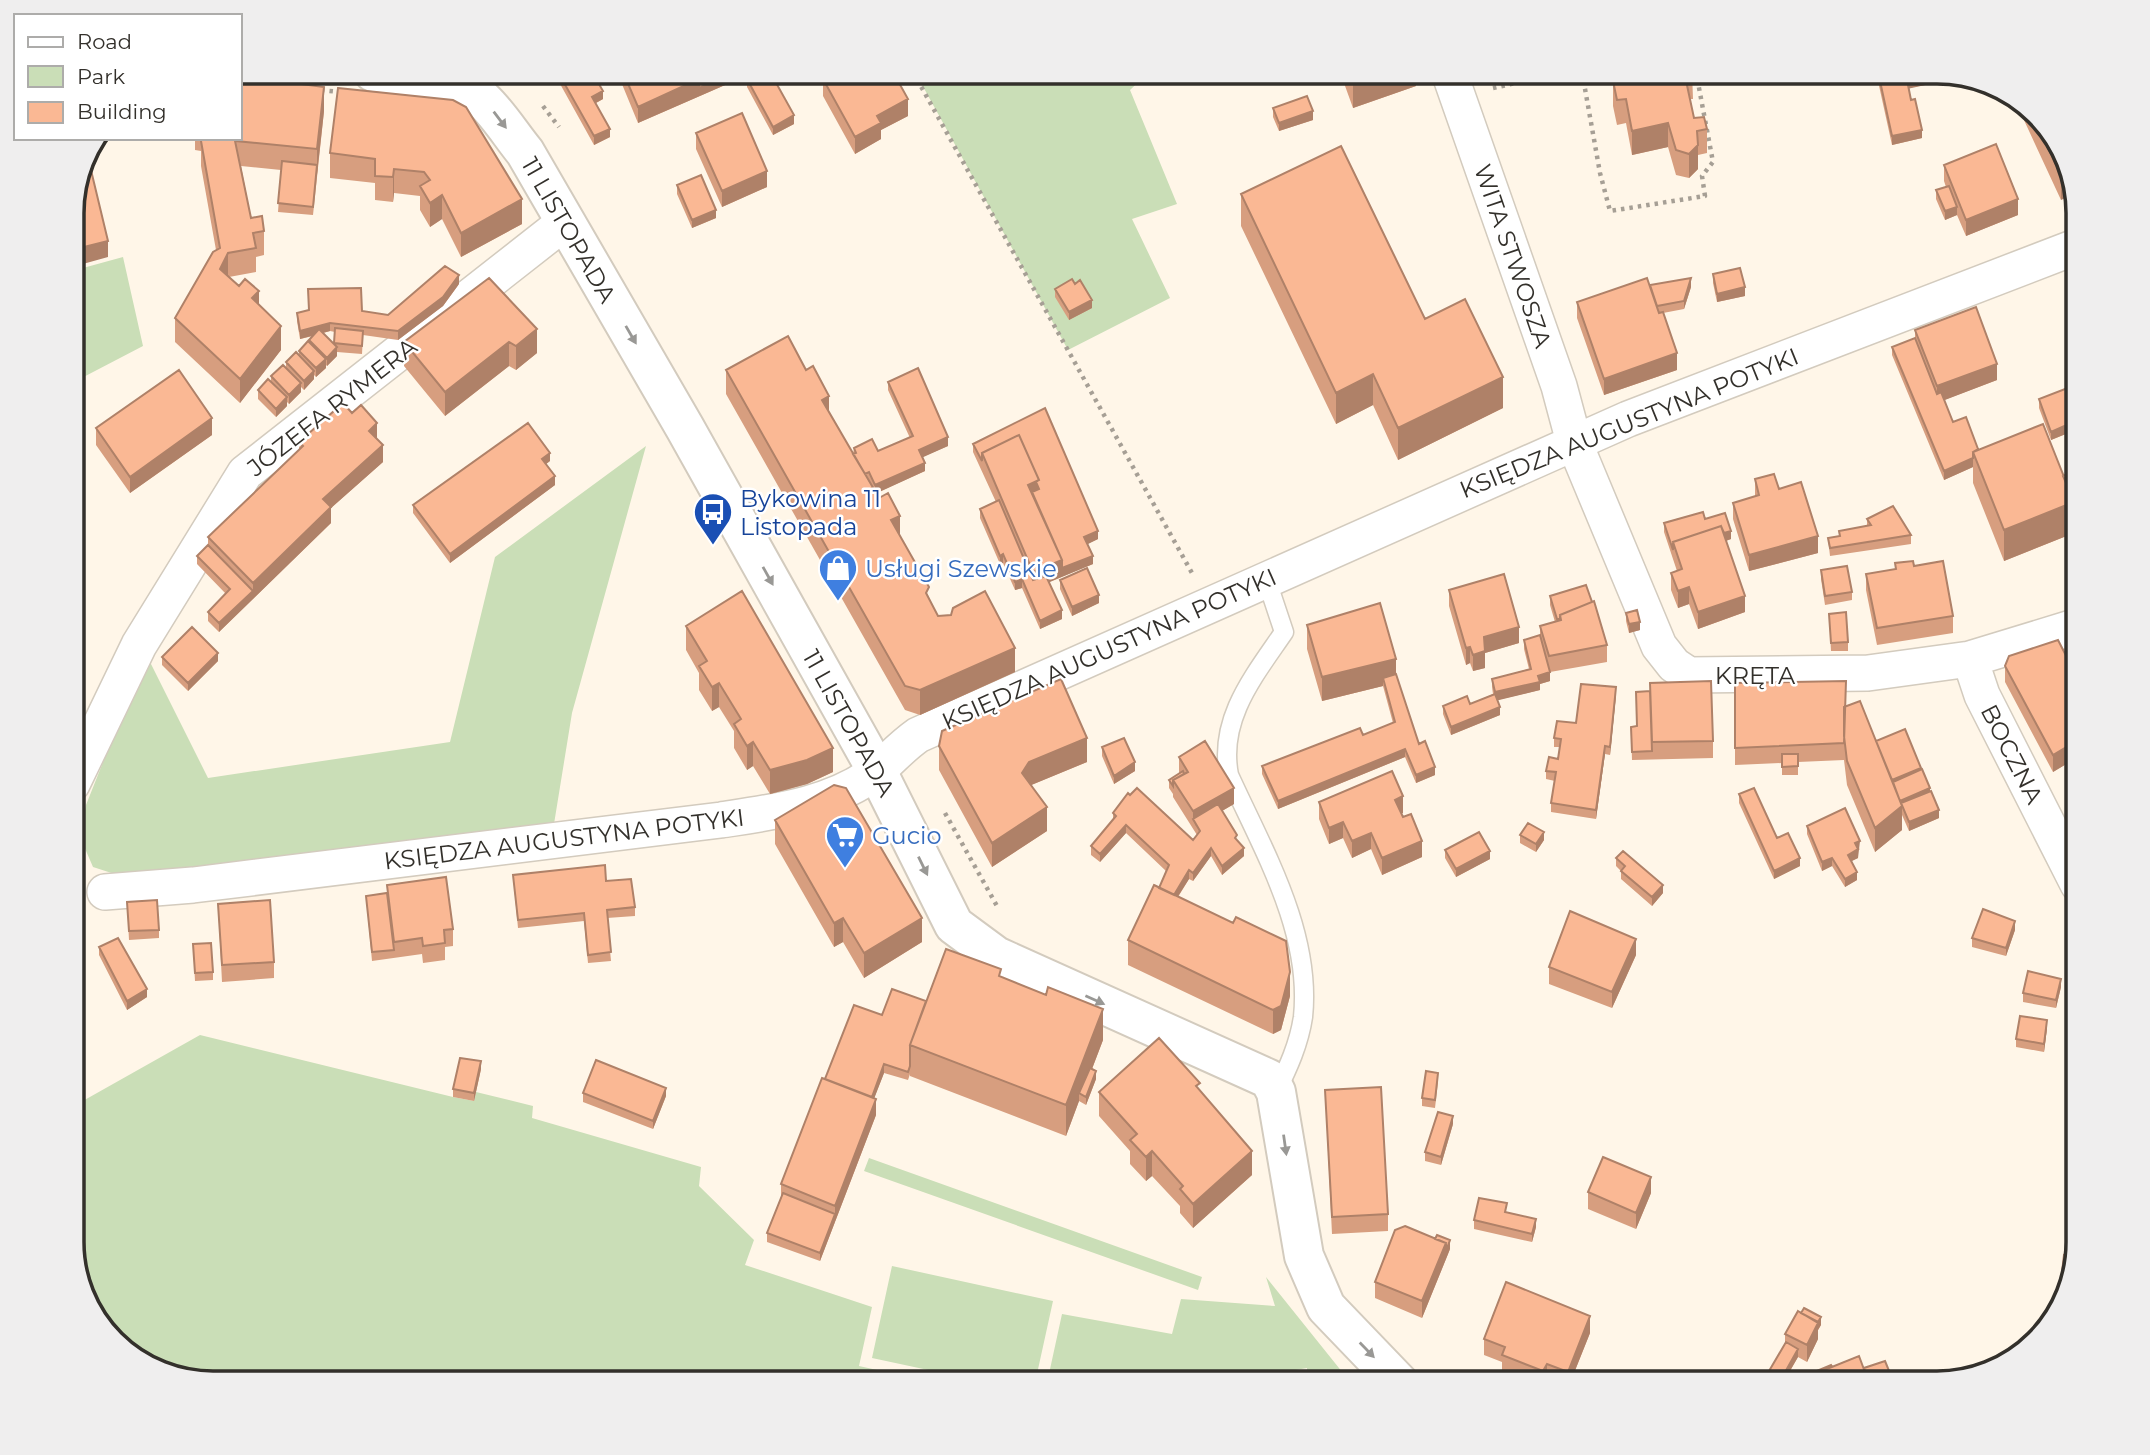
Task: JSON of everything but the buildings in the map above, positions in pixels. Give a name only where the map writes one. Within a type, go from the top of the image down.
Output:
[{"type":"street","name":"11 LISTOPADA","points":[[452,84],[481,98],[524,152],[685,428],[877,771],[954,925],[996,956],[1259,1072],[1269,1079],[1276,1092]]},
{"type":"street","name":"WITA STWOSZA","points":[[1453,84],[1559,386],[1574,442]]},
{"type":"street","name":"JÓZEFA RYMERA","points":[[84,759],[139,645],[245,473],[565,222]]},
{"type":"street","name":"KSIĘDZA AUGUSTYNA POTYKI","points":[[105,892],[193,885],[783,810],[840,792],[877,771],[894,751],[918,735],[1574,442],[2066,251]]},
{"type":"street","name":"KRĘTA","points":[[1574,442],[1659,646],[1674,665],[1689,675],[1867,673],[1970,659],[2066,629]]},
{"type":"street","name":"BOCZNA","points":[[1970,659],[1982,695],[2066,860]]},
{"type":"street","points":[[1276,1092],[1304,1256],[1326,1307],[1384,1371]]},
{"type":"lane","points":[[1266,578],[1284,632],[1233,715],[1225,754],[1229,775],[1286,902],[1298,947],[1304,993],[1302,1019],[1297,1045],[1276,1092]]},
{"type":"path","points":[[920,84],[1194,577]]},
{"type":"path","points":[[1488,89],[1511,84]]},
{"type":"path","points":[[1584,84],[1600,173],[1610,211],[1705,196],[1702,176],[1713,162],[1698,84]]},
{"type":"path","points":[[940,803],[1000,911]]},
{"type":"green space","points":[[922,84],[1136,84],[1130,90],[1177,204],[1132,219],[1170,298],[1068,350]]},
{"type":"green space","points":[[123,257],[143,346],[84,377],[84,268]]},
{"type":"green space","points":[[646,446],[572,713],[554,824],[127,878],[93,867],[84,846],[86,805],[146,654],[208,778],[450,742],[495,557]]},
{"type":"green space","points":[[200,1035],[453,1097],[474,1101],[476,1092],[533,1106],[532,1118],[701,1167],[699,1186],[754,1240],[745,1265],[872,1307],[859,1366],[882,1371],[213,1371],[179,1367],[156,1358],[122,1333],[101,1307],[91,1284],[84,1251],[84,1100]]},
{"type":"green space","points":[[869,1158],[1202,1277],[1198,1290],[864,1171]]},
{"type":"green space","points":[[892,1266],[1053,1301],[1038,1371],[933,1371],[872,1358]]},
{"type":"green space","points":[[1266,1277],[1341,1371],[1307,1371],[1307,1368],[1290,1371],[1050,1371],[1062,1314],[1172,1334],[1181,1299],[1275,1306]]},
{"type":"place","name":"Bykowina 11 Listopada","points":[[713,546]]},
{"type":"place","name":"Usługi Szewskie","points":[[838,602]]},
{"type":"place","name":"Gucio","points":[[845,869]]}]
